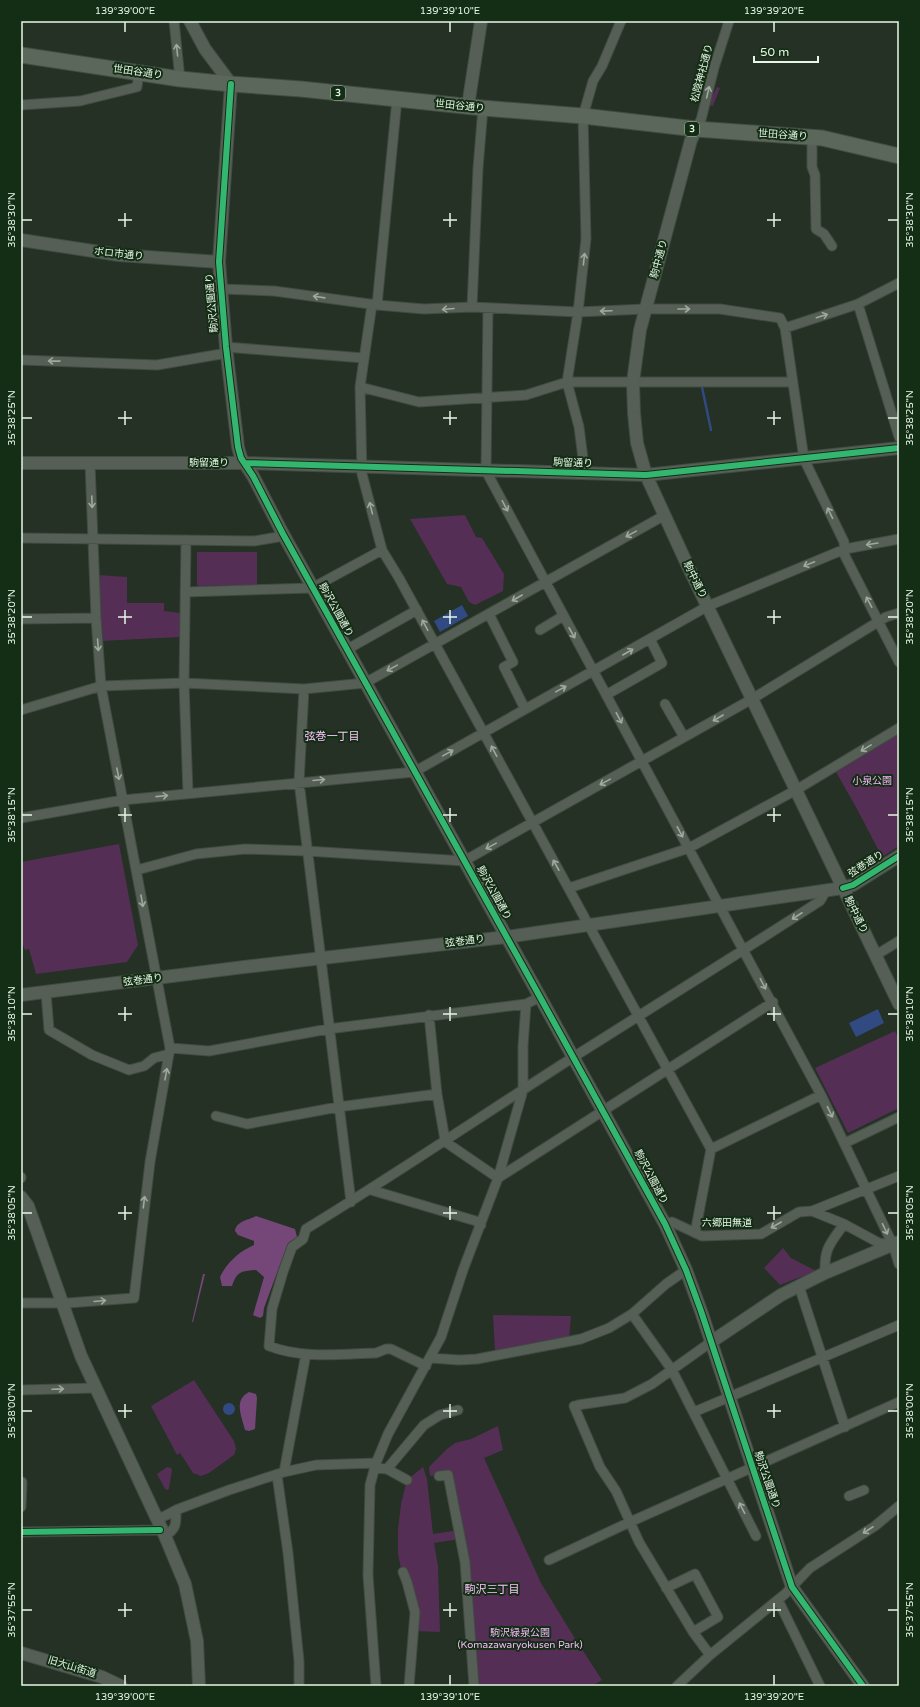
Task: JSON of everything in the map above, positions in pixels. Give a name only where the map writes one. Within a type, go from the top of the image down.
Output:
[{"type":"main road","name":"世田谷通り","points":[[21,55],[231,84],[301,89],[483,108],[583,116],[696,129],[822,138],[899,156]]},
{"type":"street","points":[[174,21],[180,78]]},
{"type":"street","points":[[190,21],[205,49],[231,84]]},
{"type":"street","points":[[468,106],[481,21]]},
{"type":"street","points":[[585,474],[579,427],[567,382],[578,312],[586,239],[583,116],[594,81],[621,21]]},
{"type":"street","name":"松陰神社通り","points":[[696,129],[701,120],[714,68],[729,21]]},
{"type":"street","points":[[21,105],[80,101],[137,87],[139,72]]},
{"type":"street","name":"駒沢公園通り","points":[[231,84],[219,262],[227,350],[239,452],[346,650],[604,1111],[665,1224],[686,1270],[792,1587],[863,1686]]},
{"type":"street","points":[[397,99],[374,305],[360,387],[362,467],[382,550],[417,610],[711,1149],[695,1233]]},
{"type":"street","points":[[472,307],[478,168],[483,108]]},
{"type":"street","name":"駒中通り","points":[[696,129],[691,140],[639,335],[633,382],[636,435],[646,475],[899,1004]]},
{"type":"street","points":[[812,137],[816,229],[824,234],[832,246]]},
{"type":"street","name":"ボロ市通り","points":[[21,240],[119,255],[219,262]]},
{"type":"street","points":[[785,328],[858,304],[899,283]]},
{"type":"street","points":[[221,289],[274,290],[374,305],[436,310],[472,307],[578,312],[645,309],[720,309],[780,318],[785,328],[804,459],[844,542],[845,556],[880,621],[899,662]]},
{"type":"street","points":[[858,304],[899,437]]},
{"type":"street","points":[[488,308],[486,471],[563,616],[773,1002],[845,1143],[866,1190],[897,1245],[899,1264]]},
{"type":"street","points":[[21,360],[157,365],[227,350],[364,358]]},
{"type":"street","points":[[360,387],[419,402],[526,395],[567,382],[792,382]]},
{"type":"street","name":"駒留通り","points":[[21,463],[245,463],[646,475],[899,448]]},
{"type":"street","points":[[21,1303],[61,1303],[134,1298],[149,1169],[170,1051],[124,800],[100,686],[90,463]]},
{"type":"street","points":[[21,710],[100,686],[184,683],[304,689],[365,683],[665,515]]},
{"type":"street","points":[[21,538],[254,541],[278,537],[283,534]]},
{"type":"street","points":[[21,818],[124,800],[414,772],[708,606],[845,549],[899,539]]},
{"type":"street","points":[[186,540],[184,683],[188,793]]},
{"type":"street","points":[[185,592],[312,588],[382,550]]},
{"type":"street","points":[[346,650],[417,610]]},
{"type":"street","points":[[137,870],[196,854],[246,849],[307,851],[464,861],[752,699],[886,617],[899,613]]},
{"type":"street","points":[[489,614],[513,662],[504,667],[525,709]]},
{"type":"street","points":[[540,630],[563,616]]},
{"type":"street","points":[[21,619],[96,618]]},
{"type":"street","points":[[606,695],[662,663],[650,639]]},
{"type":"street","points":[[304,689],[299,782],[328,1029],[351,1202]]},
{"type":"street","points":[[665,704],[684,737]]},
{"type":"street","points":[[569,888],[689,848],[796,790],[899,728]]},
{"type":"street","name":"弦巻通り","points":[[21,995],[320,958],[506,937],[588,924],[826,891],[843,888],[854,884],[899,856]]},
{"type":"street","points":[[686,1270],[666,1284],[632,1314],[610,1328],[571,1341],[478,1359],[429,1362],[391,1349],[386,1349],[376,1353],[308,1354],[283,1352],[269,1346],[272,1309],[283,1272],[292,1247],[303,1239],[306,1229],[371,1190],[573,1057],[639,1017],[820,901],[826,891]]},
{"type":"street","points":[[876,955],[899,941]]},
{"type":"street","points":[[46,993],[49,1030],[92,1055],[129,1070],[144,1066],[154,1058],[170,1051],[209,1051],[328,1029],[526,1004],[540,997]]},
{"type":"street","points":[[498,1178],[773,1002]]},
{"type":"street","points":[[376,1686],[368,1575],[370,1485],[375,1466],[388,1434],[429,1362],[441,1337],[498,1178],[523,1090],[523,1046],[526,1004]]},
{"type":"street","points":[[429,1016],[437,1094],[445,1140],[447,1143],[498,1178]]},
{"type":"street","points":[[216,1116],[244,1124],[338,1107],[437,1094]]},
{"type":"street","points":[[711,1149],[821,1095]]},
{"type":"street","points":[[845,1143],[899,1117]]},
{"type":"street","name":"六郷田無道","points":[[665,1224],[672,1222],[702,1236],[761,1234],[799,1212],[812,1211],[899,1176]]},
{"type":"street","points":[[371,1190],[468,1219],[481,1225]]},
{"type":"street","points":[[23,1204],[81,1356],[185,1584],[197,1641],[199,1686]]},
{"type":"street","points":[[812,1211],[844,1224],[879,1243],[897,1245]]},
{"type":"street","points":[[825,1273],[826,1253],[828,1247],[844,1224]]},
{"type":"street","points":[[710,1655],[693,1632],[639,1542],[616,1491],[600,1466],[576,1406],[626,1398],[652,1384],[710,1342],[781,1295],[825,1273],[897,1245]]},
{"type":"street","points":[[799,1286],[845,1427]]},
{"type":"street","points":[[632,1314],[672,1370],[756,1536]]},
{"type":"street","points":[[694,1412],[899,1325]]},
{"type":"street","points":[[299,1686],[300,1660],[281,1474],[305,1359]]},
{"type":"street","points":[[21,1390],[95,1388]]},
{"type":"street","points":[[549,1560],[630,1522],[899,1402]]},
{"type":"street","points":[[387,1469],[424,1425],[440,1414],[458,1410]]},
{"type":"street","points":[[161,1529],[176,1510],[229,1490],[316,1465],[375,1466],[387,1469],[407,1480]]},
{"type":"street","points":[[439,1476],[448,1475],[465,1562],[474,1686]]},
{"type":"street","points":[[21,1506],[22,1482]]},
{"type":"street","points":[[849,1496],[864,1490]]},
{"type":"street","points":[[677,1686],[710,1655],[778,1600],[810,1568],[875,1526],[899,1506]]},
{"type":"street","points":[[21,1532],[161,1529],[173,1531],[176,1524],[176,1510]]},
{"type":"street","points":[[403,1572],[415,1612],[408,1686]]},
{"type":"street","points":[[666,1588],[695,1574],[718,1617],[693,1632]]},
{"type":"street","points":[[778,1600],[820,1686]]},
{"type":"street","name":"旧大山街道","points":[[21,1653],[41,1657],[101,1681],[121,1686]]},
{"type":"green space","points":[[717,87],[720,88],[713,106],[707,105],[709,97],[712,97]]},
{"type":"green space","points":[[465,515],[476,537],[482,538],[504,574],[503,591],[475,605],[469,602],[461,587],[447,584],[410,519]]},
{"type":"green space","points":[[197,552],[257,552],[257,585],[197,585]]},
{"type":"green space","points":[[98,575],[127,577],[127,603],[164,603],[164,611],[180,613],[180,637],[101,641]]},
{"type":"green space","name":"小泉公園","points":[[899,734],[899,846],[882,857],[836,772]]},
{"type":"green space","points":[[119,844],[138,945],[127,962],[36,974],[29,949],[25,950],[21,940],[21,862]]},
{"type":"green space","points":[[895,1031],[899,1040],[899,1108],[848,1133],[815,1068]]},
{"type":"green space","points":[[783,1248],[791,1258],[816,1271],[780,1285],[764,1268]]},
{"type":"green space","points":[[493,1315],[571,1316],[569,1339],[495,1352]]},
{"type":"green space","points":[[194,1380],[234,1441],[236,1449],[234,1455],[209,1473],[201,1476],[193,1473],[180,1453],[177,1455],[151,1406]]},
{"type":"green space","name":"駒沢緑泉公園 (Komazawaryokusen Park)","points":[[498,1426],[503,1450],[484,1458],[541,1583],[602,1680],[592,1686],[478,1686],[449,1472],[430,1476],[429,1467],[455,1443],[471,1439]]},
{"type":"green space","points":[[167,1467],[171,1468],[172,1470],[169,1489],[167,1490],[157,1474]]},
{"type":"green space","points":[[423,1467],[427,1479],[433,1534],[459,1530],[460,1539],[434,1543],[438,1566],[440,1632],[414,1631],[398,1554],[398,1529],[401,1504],[407,1480]]},
{"type":"shaded area","points":[[256,1216],[295,1229],[297,1237],[288,1243],[264,1308],[263,1316],[260,1318],[253,1315],[264,1277],[256,1270],[244,1272],[236,1277],[232,1286],[222,1286],[220,1277],[234,1258],[244,1250],[254,1245],[254,1241],[238,1235],[235,1231],[240,1223]]},
{"type":"shaded area","points":[[203,1274],[205,1274],[192,1322]]},
{"type":"shaded area","points":[[249,1392],[256,1394],[257,1398],[255,1429],[249,1431],[245,1430],[240,1404],[244,1395]]},
{"type":"water","points":[[462,605],[468,616],[440,632],[434,621]]},
{"type":"water","points":[[878,1009],[884,1023],[856,1037],[849,1023]]},
{"type":"water","points":[[229,1403],[233,1405],[235,1409],[233,1413],[229,1415],[225,1413],[223,1409],[225,1405]]},
{"type":"waterway","points":[[702,387],[711,430]]},
{"type":"cycle path","points":[[231,84],[219,262],[226,347],[238,447],[241,458],[253,476],[283,534],[665,1224],[686,1270],[701,1311],[792,1587],[863,1686]]},
{"type":"cycle path","points":[[245,463],[646,475],[899,448]]},
{"type":"cycle path","points":[[843,888],[853,885],[899,856]]},
{"type":"cycle path","points":[[21,1532],[160,1530]]},
{"type":"district","name":"弦巻一丁目","points":[[332,736]]},
{"type":"district","name":"駒沢三丁目","points":[[492,1589]]}]
